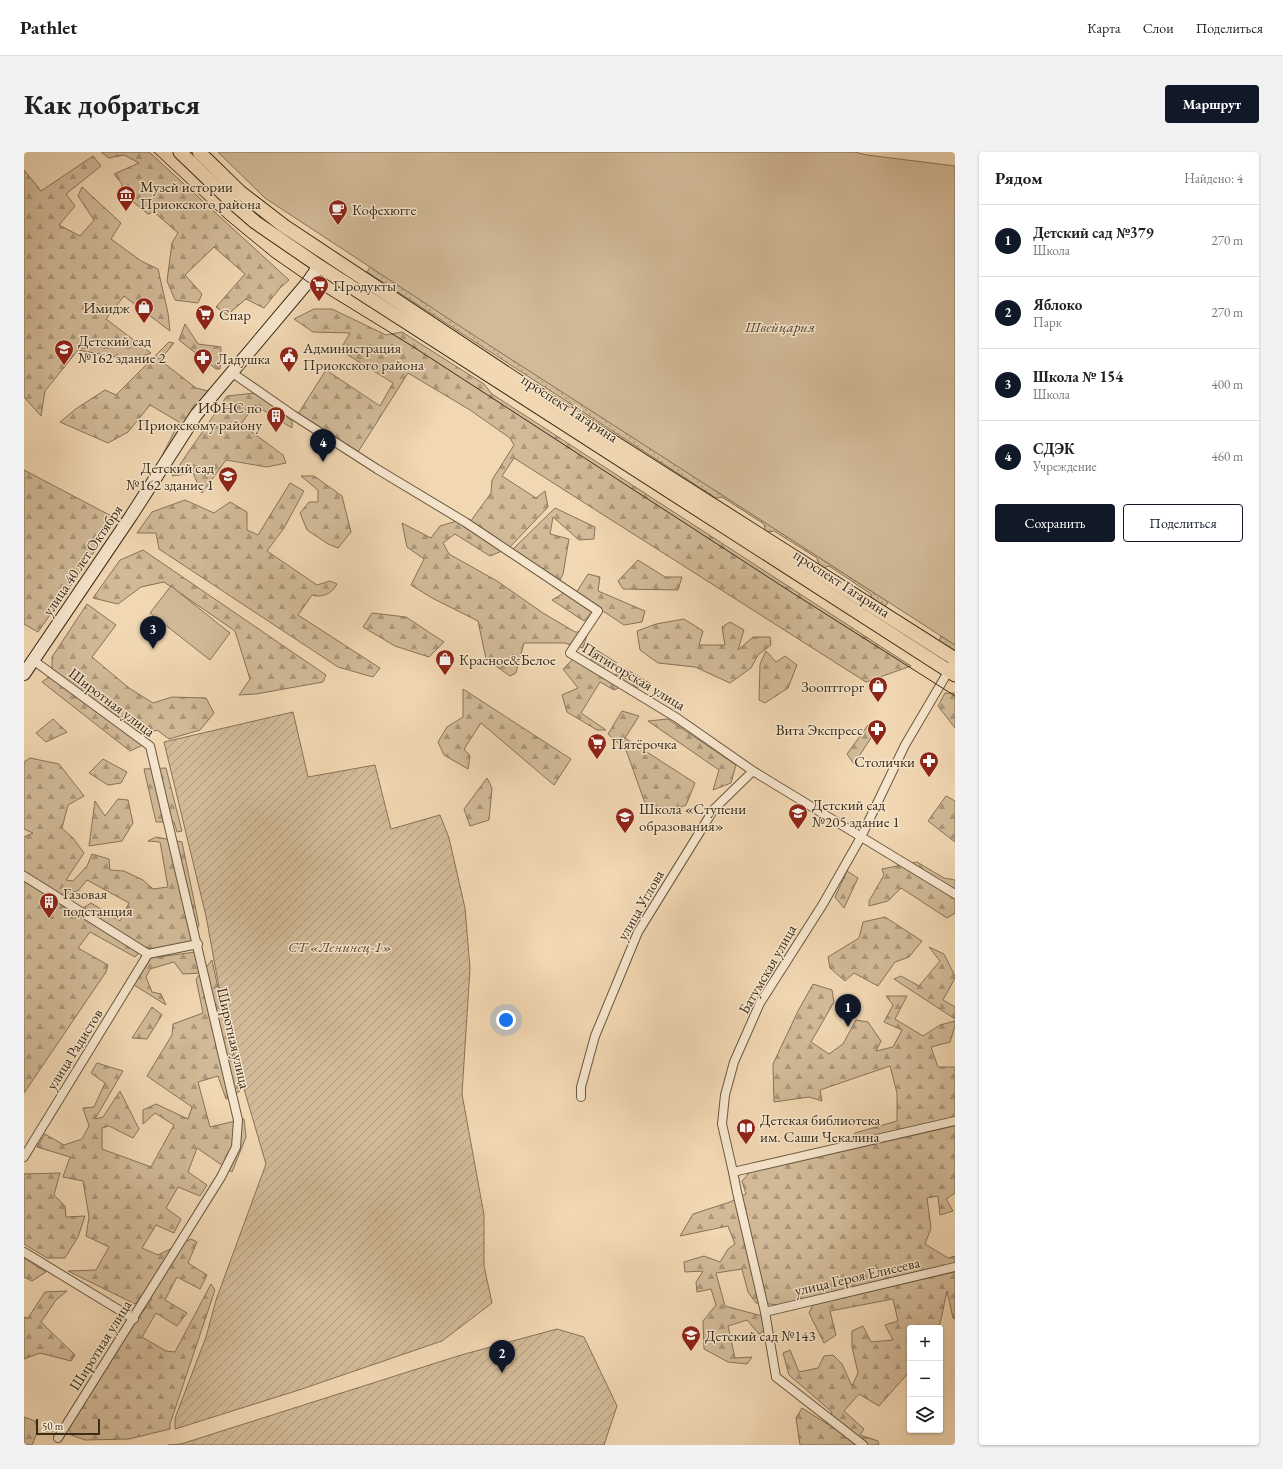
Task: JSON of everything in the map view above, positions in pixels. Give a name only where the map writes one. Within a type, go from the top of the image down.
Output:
[{"type":"main road","name":"проспект Гагарина","points":[[180,152],[255,222],[319,266],[954,666]]},
{"type":"main road","name":"проспект Гагарина","points":[[199,152],[240,192],[264,212],[524,385],[954,666]]},
{"type":"main road","name":"улица 40 лет Октября","points":[[319,266],[326,254]]},
{"type":"street","name":"улица 40 лет Октября","points":[[24,674],[131,516],[196,415],[308,282],[319,266]]},
{"type":"street","name":"Пятигорская улица","points":[[231,372],[293,416],[402,485],[465,522],[598,611],[570,653],[677,718],[753,770],[861,838],[955,894]]},
{"type":"street","name":"Широтная улица","points":[[33,660],[150,746],[198,944],[238,1120],[236,1147],[221,1177],[134,1319],[58,1438]]},
{"type":"street","name":"Батумская улица","points":[[863,1445],[776,1377],[765,1312],[736,1192],[722,1124],[725,1095],[734,1062],[760,1003],[823,904],[861,838],[905,745],[954,666]]},
{"type":"street","name":"улица Углова","points":[[581,1097],[581,1087],[595,1036],[638,932],[714,809],[753,770]]},
{"type":"street","points":[[24,876],[148,954],[198,944]]},
{"type":"street","name":"улица Радистов","points":[[24,1157],[148,954]]},
{"type":"street","points":[[733,1172],[955,1121]]},
{"type":"street","points":[[24,1252],[134,1319]]},
{"type":"street","name":"улица Героя Елисеева","points":[[765,1312],[955,1267]]},
{"type":"green space","points":[[101,152],[149,152],[289,280],[280,288],[264,308],[246,299],[227,315],[216,307],[245,274],[214,247],[185,275],[202,294],[198,303],[175,300],[167,281],[172,243],[178,233],[154,212],[148,214],[121,192],[122,184],[114,174],[139,163],[124,155],[109,158]]},
{"type":"green space","name":"Швейцария","points":[[218,152],[854,152],[955,166],[955,645],[478,338],[265,198]]},
{"type":"green space","points":[[93,156],[101,166],[66,194],[75,206],[59,225],[80,236],[94,220],[78,196],[82,187],[121,223],[111,239],[141,261],[158,269],[168,313],[170,331],[124,296],[106,319],[151,353],[132,360],[78,350],[45,391],[41,416],[24,397],[24,170],[41,191]]},
{"type":"green space","points":[[370,267],[888,602],[885,607],[872,600],[871,594],[829,566],[823,568],[819,565],[817,558],[774,531],[769,532],[765,530],[764,524],[722,497],[716,498],[367,272]]},
{"type":"green space","points":[[314,309],[332,309],[386,335],[402,332],[484,384],[492,394],[911,666],[866,682],[514,458],[502,476],[536,498],[545,491],[548,507],[510,547],[470,522],[491,493],[492,480],[514,445],[510,438],[470,410],[408,373],[358,452],[298,414],[326,370],[380,406],[393,383],[340,350],[350,333],[313,332],[294,319]]},
{"type":"green space","points":[[185,324],[198,344],[221,347],[220,369],[216,369],[179,340]]},
{"type":"green space","points":[[169,342],[174,343],[160,360],[196,388],[212,392],[164,460],[161,458],[179,422],[150,405],[128,432],[108,443],[60,422],[77,408],[105,390],[116,395]]},
{"type":"green space","points":[[255,393],[292,421],[292,428],[255,405],[241,424],[283,455],[286,463],[267,467],[226,460],[202,493],[193,473],[172,476],[227,396]]},
{"type":"green space","points":[[24,470],[117,519],[38,632],[24,624]]},
{"type":"green space","points":[[301,476],[314,476],[342,496],[351,532],[338,548],[328,544],[307,530],[300,513],[309,502],[318,502],[318,490]]},
{"type":"green space","points":[[290,483],[304,491],[284,528],[267,551],[317,585],[330,581],[337,584],[330,593],[319,596],[312,595],[298,615],[380,668],[373,677],[338,667],[159,549],[156,533],[137,533],[152,512],[185,500],[214,513],[230,502],[247,512],[247,530],[258,535]]},
{"type":"green space","points":[[555,508],[595,527],[594,539],[579,540],[553,517],[550,534],[569,539],[563,574],[559,582],[512,550]]},
{"type":"green space","points":[[457,521],[502,551],[490,556],[455,534],[443,543],[449,554],[497,581],[543,613],[575,632],[588,632],[583,648],[564,643],[524,643],[516,673],[510,676],[486,659],[478,621],[432,598],[411,585],[424,559],[407,547],[402,523],[431,538],[440,526]]},
{"type":"green space","points":[[143,550],[326,675],[323,682],[256,694],[239,695],[250,679],[235,631],[164,582],[141,587],[118,604],[93,598],[120,560]]},
{"type":"green space","points":[[638,560],[665,577],[682,577],[678,590],[623,589],[618,581]]},
{"type":"green space","points":[[588,574],[600,577],[598,591],[645,611],[642,622],[624,625],[576,593]]},
{"type":"green space","points":[[171,586],[230,633],[210,660],[150,613]]},
{"type":"green space","points":[[567,591],[593,611],[584,621],[552,600]]},
{"type":"green space","points":[[87,604],[116,625],[92,657],[129,688],[153,703],[172,697],[206,698],[214,713],[200,730],[169,739],[157,730],[142,736],[52,670],[52,657]]},
{"type":"green space","points":[[372,613],[406,617],[444,642],[429,657],[395,646],[363,627]]},
{"type":"green space","points":[[684,619],[703,631],[699,645],[725,645],[722,627],[730,622],[744,630],[738,650],[753,637],[770,637],[771,645],[758,655],[751,668],[730,683],[695,667],[658,663],[640,650],[637,631],[656,624]]},
{"type":"green space","points":[[941,636],[955,645],[955,651],[939,641]]},
{"type":"green space","points":[[595,649],[617,663],[601,668],[591,660]]},
{"type":"green space","points":[[766,651],[776,662],[785,656],[797,665],[788,688],[765,703],[759,700],[760,664]]},
{"type":"green space","points":[[573,659],[620,687],[614,690],[600,682],[581,713],[606,730],[597,730],[567,712],[562,695],[578,688],[563,669]]},
{"type":"green space","points":[[626,669],[651,684],[633,688],[615,675]]},
{"type":"green space","points":[[50,676],[143,745],[130,751],[42,682]]},
{"type":"green space","points":[[463,689],[571,759],[554,785],[481,723],[464,749],[470,756],[468,769],[444,755],[438,742],[447,727],[463,717]]},
{"type":"green space","points":[[945,693],[955,693],[955,728],[938,706]]},
{"type":"green space","points":[[622,711],[639,716],[625,738],[695,783],[686,805],[665,813],[645,803],[626,750],[608,734]]},
{"type":"green space","name":"СТ «Ленинец-1»","points":[[293,712],[308,777],[375,765],[391,829],[440,815],[449,838],[465,908],[470,968],[462,1094],[484,1215],[484,1266],[492,1303],[442,1341],[299,1390],[175,1429],[175,1418],[206,1337],[216,1300],[266,1164],[227,1031],[206,916],[164,742]]},
{"type":"green space","points":[[53,719],[67,732],[46,742],[36,733]]},
{"type":"green space","points":[[668,719],[736,765],[731,783],[713,790],[719,770],[648,721]]},
{"type":"green space","points":[[868,725],[871,738],[854,764],[847,754]]},
{"type":"green space","points":[[30,758],[59,764],[84,796],[68,805],[62,828],[73,838],[84,853],[66,880],[73,881],[87,866],[92,854],[109,859],[110,870],[124,871],[143,880],[153,889],[168,887],[160,842],[148,841],[156,837],[182,842],[199,925],[191,942],[153,950],[132,941],[83,908],[91,903],[120,921],[129,903],[87,880],[78,891],[59,895],[24,873],[24,837],[33,833],[24,829],[24,762]]},
{"type":"green space","points":[[103,759],[127,772],[121,783],[108,785],[89,773]]},
{"type":"green space","points":[[166,768],[182,831],[177,832],[174,822],[156,822],[144,769]]},
{"type":"green space","points":[[487,778],[492,788],[489,820],[470,826],[464,809]]},
{"type":"green space","points":[[946,796],[955,801],[955,842],[928,821]]},
{"type":"green space","points":[[118,799],[128,800],[133,823],[122,841],[89,846],[95,801],[105,816]]},
{"type":"green space","points":[[917,862],[944,878],[955,880],[955,913],[947,918],[901,888],[888,901],[869,906],[869,901],[884,875],[882,869]]},
{"type":"green space","points":[[847,871],[858,878],[844,908],[835,897]]},
{"type":"green space","points":[[24,881],[140,952],[135,957],[90,932],[78,948],[108,965],[106,972],[24,1093]]},
{"type":"green space","points":[[885,917],[922,941],[909,957],[895,962],[878,986],[854,973],[845,981],[830,968],[828,957],[859,938],[863,922]]},
{"type":"green space","points":[[929,947],[944,954],[955,976],[943,1000],[955,1007],[955,1019],[894,979],[901,976],[919,986],[940,961]]},
{"type":"green space","points":[[195,952],[200,973],[183,974],[174,962],[150,969],[146,977],[152,992],[161,994],[166,1005],[134,985],[151,958]]},
{"type":"green space","points":[[212,960],[240,1091],[226,1099],[218,1076],[198,1082],[210,1127],[244,1119],[246,1137],[232,1172],[197,1148],[188,1172],[207,1185],[200,1196],[178,1187],[166,1208],[181,1219],[174,1233],[156,1225],[142,1248],[158,1255],[191,1239],[197,1242],[188,1263],[207,1275],[200,1289],[177,1277],[165,1300],[187,1313],[177,1326],[156,1313],[142,1337],[166,1351],[175,1352],[211,1284],[215,1290],[170,1424],[170,1429],[129,1439],[85,1440],[71,1435],[69,1427],[152,1299],[142,1296],[135,1304],[68,1271],[96,1270],[109,1247],[86,1236],[89,1217],[83,1181],[63,1177],[70,1157],[37,1147],[45,1134],[64,1145],[82,1139],[89,1126],[83,1108],[94,1107],[105,1083],[91,1073],[97,1063],[123,1071],[95,1119],[103,1117],[120,1091],[139,1129],[133,1138],[109,1126],[102,1128],[102,1149],[151,1167],[174,1125],[155,1113],[143,1124],[143,1110],[156,1104],[188,1119],[192,1107],[147,1076],[172,1035],[173,1024],[203,1013],[196,979]]},
{"type":"green space","points":[[813,984],[832,990],[834,1002],[811,1042],[829,1054],[843,1044],[856,1020],[868,1022],[881,1041],[876,1051],[893,1047],[902,1030],[884,1022],[893,1005],[886,996],[907,996],[895,1019],[923,1036],[940,1025],[955,1021],[950,1042],[931,1047],[938,1067],[955,1067],[955,1193],[946,1199],[953,1211],[940,1215],[938,1196],[927,1198],[931,1228],[925,1244],[948,1258],[955,1256],[955,1319],[953,1318],[947,1291],[940,1324],[907,1325],[907,1374],[879,1406],[859,1394],[844,1411],[864,1429],[860,1435],[878,1441],[879,1445],[800,1445],[796,1418],[802,1408],[829,1425],[832,1412],[789,1375],[783,1353],[790,1350],[799,1372],[818,1368],[824,1356],[833,1355],[842,1364],[852,1386],[858,1373],[852,1347],[852,1331],[863,1326],[871,1342],[893,1340],[885,1325],[898,1321],[893,1299],[830,1311],[836,1335],[824,1343],[809,1313],[816,1298],[782,1305],[756,1303],[748,1292],[742,1269],[716,1273],[725,1306],[762,1316],[765,1330],[759,1334],[747,1320],[728,1326],[735,1358],[752,1357],[747,1364],[728,1362],[704,1349],[703,1321],[716,1305],[711,1289],[697,1292],[696,1282],[703,1271],[685,1272],[684,1262],[704,1256],[720,1262],[728,1249],[735,1244],[728,1226],[680,1236],[693,1214],[730,1202],[746,1194],[742,1181],[750,1172],[842,1151],[855,1133],[897,1121],[897,1093],[890,1066],[820,1090],[822,1101],[809,1097],[774,1102],[773,1064],[798,1011]]},
{"type":"green space","points":[[152,1007],[162,1015],[147,1039],[132,1038]]},
{"type":"green space","points":[[60,1173],[54,1195],[65,1206],[66,1217],[85,1216],[78,1237],[65,1258],[47,1258],[24,1244],[24,1174]]},
{"type":"green space","points":[[24,1258],[46,1272],[32,1281],[24,1277]]},
{"type":"green space","points":[[67,1291],[56,1300],[41,1322],[75,1355],[71,1361],[40,1353],[24,1359],[24,1317],[28,1318],[45,1292]]},
{"type":"green space","points":[[557,1329],[584,1337],[617,1406],[604,1445],[168,1445],[181,1444],[461,1355]]},
{"type":"green space","points":[[24,1417],[35,1421],[38,1430],[32,1445],[24,1445]]},
{"type":"tram line","points":[[154,152],[227,220],[272,257],[308,282],[412,346],[788,590],[955,696]]},
{"type":"place","name":"Музей истории Приокского района","points":[[126,212]]},
{"type":"place","name":"Кофехюгге","points":[[338,226]]},
{"type":"place","name":"Продукты","points":[[319,302]]},
{"type":"place","name":"Имидж","points":[[144,324]]},
{"type":"place","name":"Спар","points":[[205,331]]},
{"type":"place","name":"Детский сад №162 здание 2","points":[[64,366]]},
{"type":"place","name":"Администрация Приокского района","points":[[289,373]]},
{"type":"place","name":"Ладушка","points":[[203,375]]},
{"type":"place","name":"ИФНС по Приокскому району","points":[[276,433]]},
{"type":"place","name":"СДЭК","points":[[323,462]]},
{"type":"place","name":"Детский сад №162 здание 1","points":[[228,493]]},
{"type":"place","name":"Школа № 154","points":[[153,649]]},
{"type":"place","name":"Красное&Белое","points":[[445,676]]},
{"type":"place","name":"Зооптторг","points":[[878,703]]},
{"type":"place","name":"Вита Экспресс","points":[[877,746]]},
{"type":"place","name":"Пятёрочка","points":[[597,760]]},
{"type":"place","name":"Столички","points":[[929,778]]},
{"type":"place","name":"Детский сад №205 здание 1","points":[[798,830]]},
{"type":"place","name":"Школа «Ступени образования»","points":[[625,834]]},
{"type":"place","name":"Газовая подстанция","points":[[49,919]]},
{"type":"place","name":"Детский сад №379","points":[[848,1027]]},
{"type":"place","name":"Детская библиотека им. Саши Чекалина","points":[[746,1145]]},
{"type":"place","name":"Детский сад №143","points":[[691,1352]]},
{"type":"place","name":"Яблоко","points":[[502,1373]]}]
